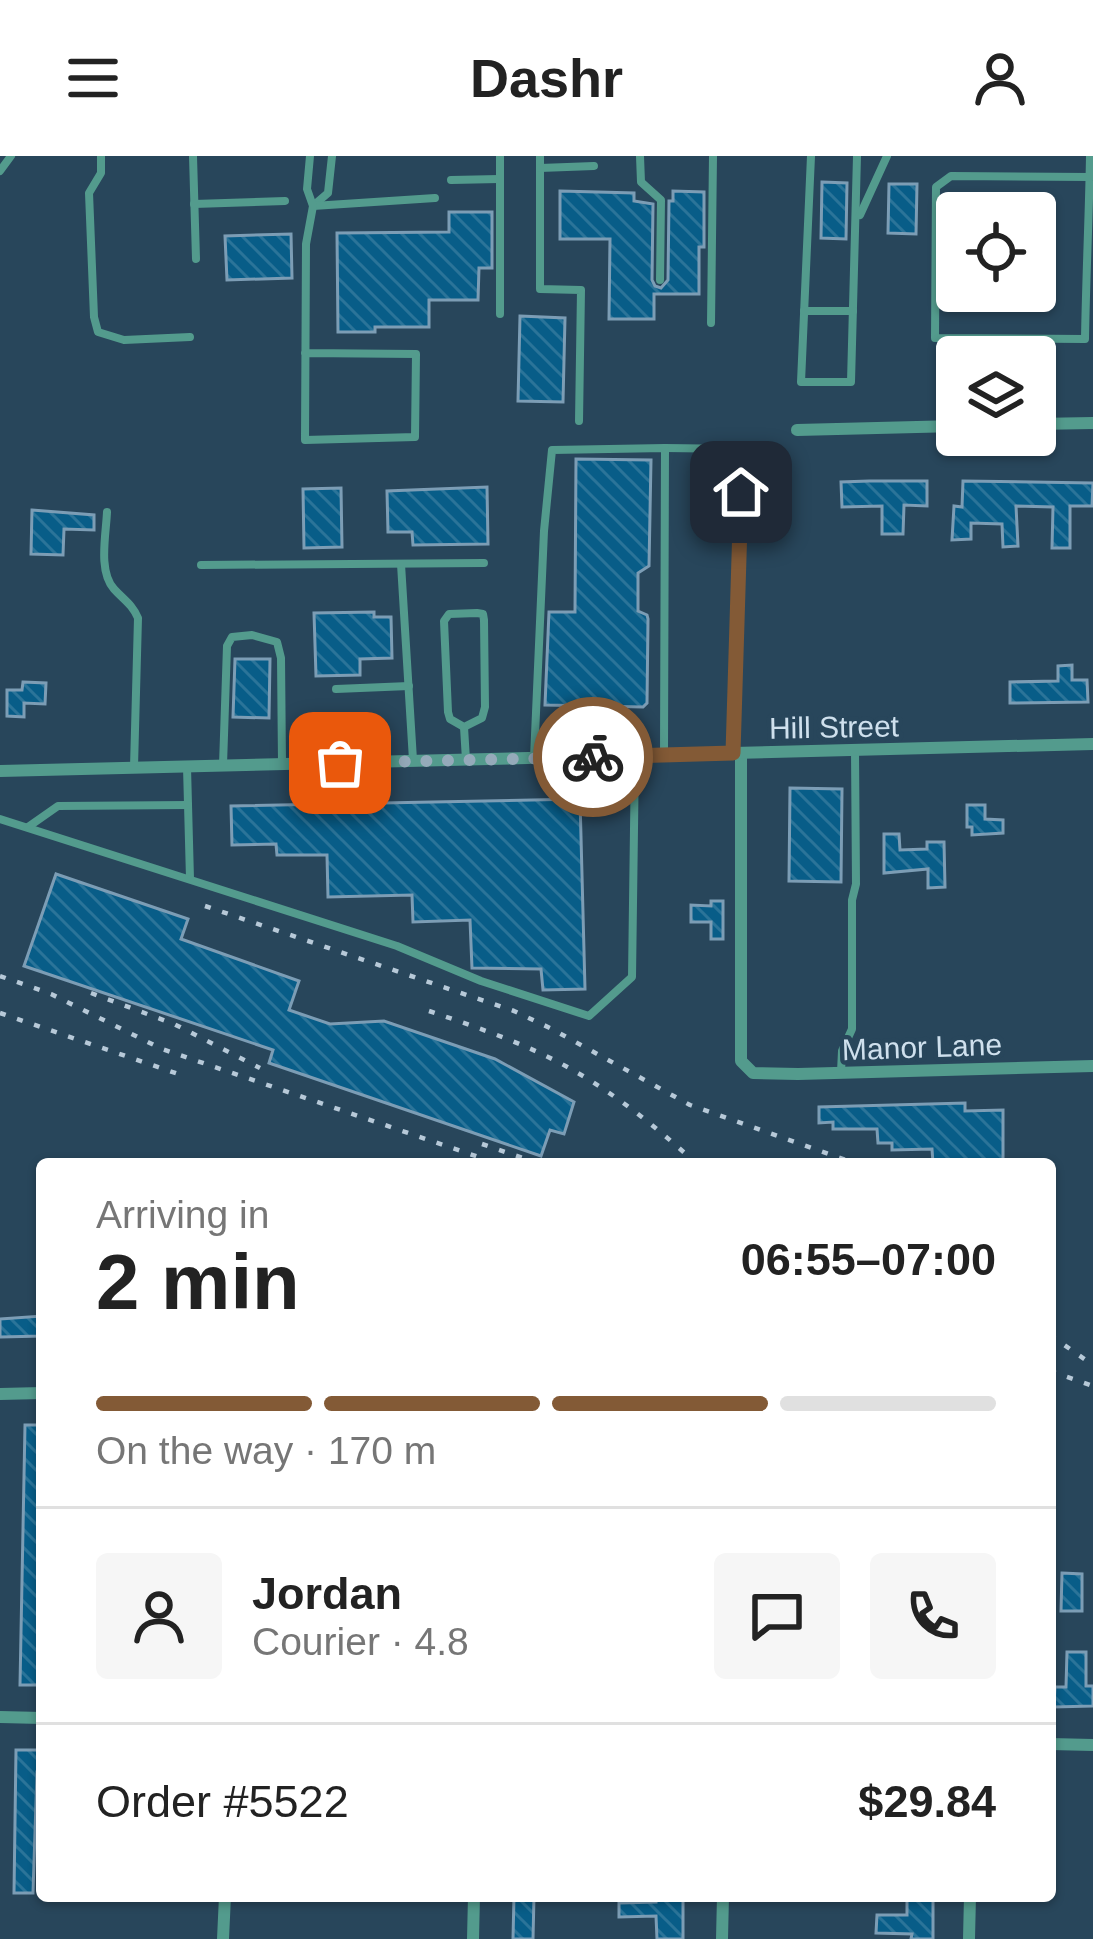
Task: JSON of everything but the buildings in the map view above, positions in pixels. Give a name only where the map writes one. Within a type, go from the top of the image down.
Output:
[{"type":"street","points":[[1056,424],[1093,423]]},
{"type":"street","points":[[796,430],[936,427]]},
{"type":"street","points":[[737,753],[742,449]]},
{"type":"street","name":"Hill Street","points":[[0,771],[1093,744]]},
{"type":"street","name":"Manor Lane","points":[[737,753],[741,1060],[753,1072],[1093,1066]]},
{"type":"street","points":[[0,1394],[36,1393]]},
{"type":"street","points":[[0,1717],[36,1718]]},
{"type":"street","points":[[1056,1744],[1093,1745]]},
{"type":"street","points":[[224,1939],[225,1902]]},
{"type":"street","points":[[473,1939],[474,1902]]},
{"type":"street","points":[[722,1939],[723,1902]]},
{"type":"street","points":[[969,1939],[970,1902]]},
{"type":"lane","points":[[0,171],[11,156]]},
{"type":"lane","points":[[101,156],[101,173],[89,194],[98,332],[124,340],[190,337]]},
{"type":"lane","points":[[193,156],[196,259]]},
{"type":"lane","points":[[305,353],[416,354],[416,437],[305,440],[305,353],[306,244],[313,206],[307,189],[310,156]]},
{"type":"lane","points":[[313,206],[328,194],[332,156]]},
{"type":"lane","points":[[500,156],[500,314]]},
{"type":"lane","points":[[539,156],[540,289],[580,290],[579,421]]},
{"type":"lane","points":[[640,156],[641,182],[661,200],[660,280]]},
{"type":"lane","points":[[712,323],[713,156]]},
{"type":"lane","points":[[811,156],[801,382],[851,382],[857,156]]},
{"type":"lane","points":[[856,222],[887,156]]},
{"type":"lane","points":[[1090,156],[1090,177],[1087,207],[1085,339],[934,338],[935,187],[951,176],[1090,177]]},
{"type":"lane","points":[[540,168],[595,166]]},
{"type":"lane","points":[[451,180],[500,179]]},
{"type":"lane","points":[[313,206],[435,198]]},
{"type":"lane","points":[[194,204],[285,201]]},
{"type":"lane","points":[[804,311],[853,311]]},
{"type":"lane","points":[[664,448],[664,755]]},
{"type":"lane","points":[[534,758],[551,450],[742,449]]},
{"type":"lane","points":[[107,512],[109,584],[132,604],[138,619],[134,768]]},
{"type":"lane","points":[[201,565],[484,563]]},
{"type":"lane","points":[[401,564],[413,761]]},
{"type":"lane","points":[[477,613],[484,620],[485,707],[482,718],[464,727],[450,719],[448,712],[444,621],[448,614],[477,613]]},
{"type":"lane","points":[[224,766],[227,646],[232,637],[252,635],[277,642],[281,658],[282,764]]},
{"type":"lane","points":[[336,689],[409,686]]},
{"type":"lane","points":[[464,727],[466,760]]},
{"type":"lane","points":[[841,1073],[842,1051],[852,1029],[854,750]]},
{"type":"lane","points":[[0,819],[397,946],[482,982],[589,1016],[632,977],[635,755]]},
{"type":"lane","points":[[187,767],[190,879]]},
{"type":"lane","points":[[27,827],[58,806],[188,806]]},
{"type":"railway","points":[[205,906],[514,1011],[690,1105],[840,1158]]},
{"type":"railway","points":[[0,976],[51,994],[162,1049],[481,1158]]},
{"type":"railway","points":[[91,993],[174,1024],[260,1068]]},
{"type":"railway","points":[[429,1011],[512,1041],[579,1074],[632,1109],[690,1158]]},
{"type":"railway","points":[[0,1013],[187,1077]]},
{"type":"railway","points":[[482,1144],[523,1158]]},
{"type":"railway","points":[[1056,1339],[1093,1365]]},
{"type":"railway","points":[[1056,1373],[1093,1386]]},
{"type":"way so far","points":[[340,763],[593,757]]},
{"type":"route","points":[[593,757],[733,753],[741,492]]}]
